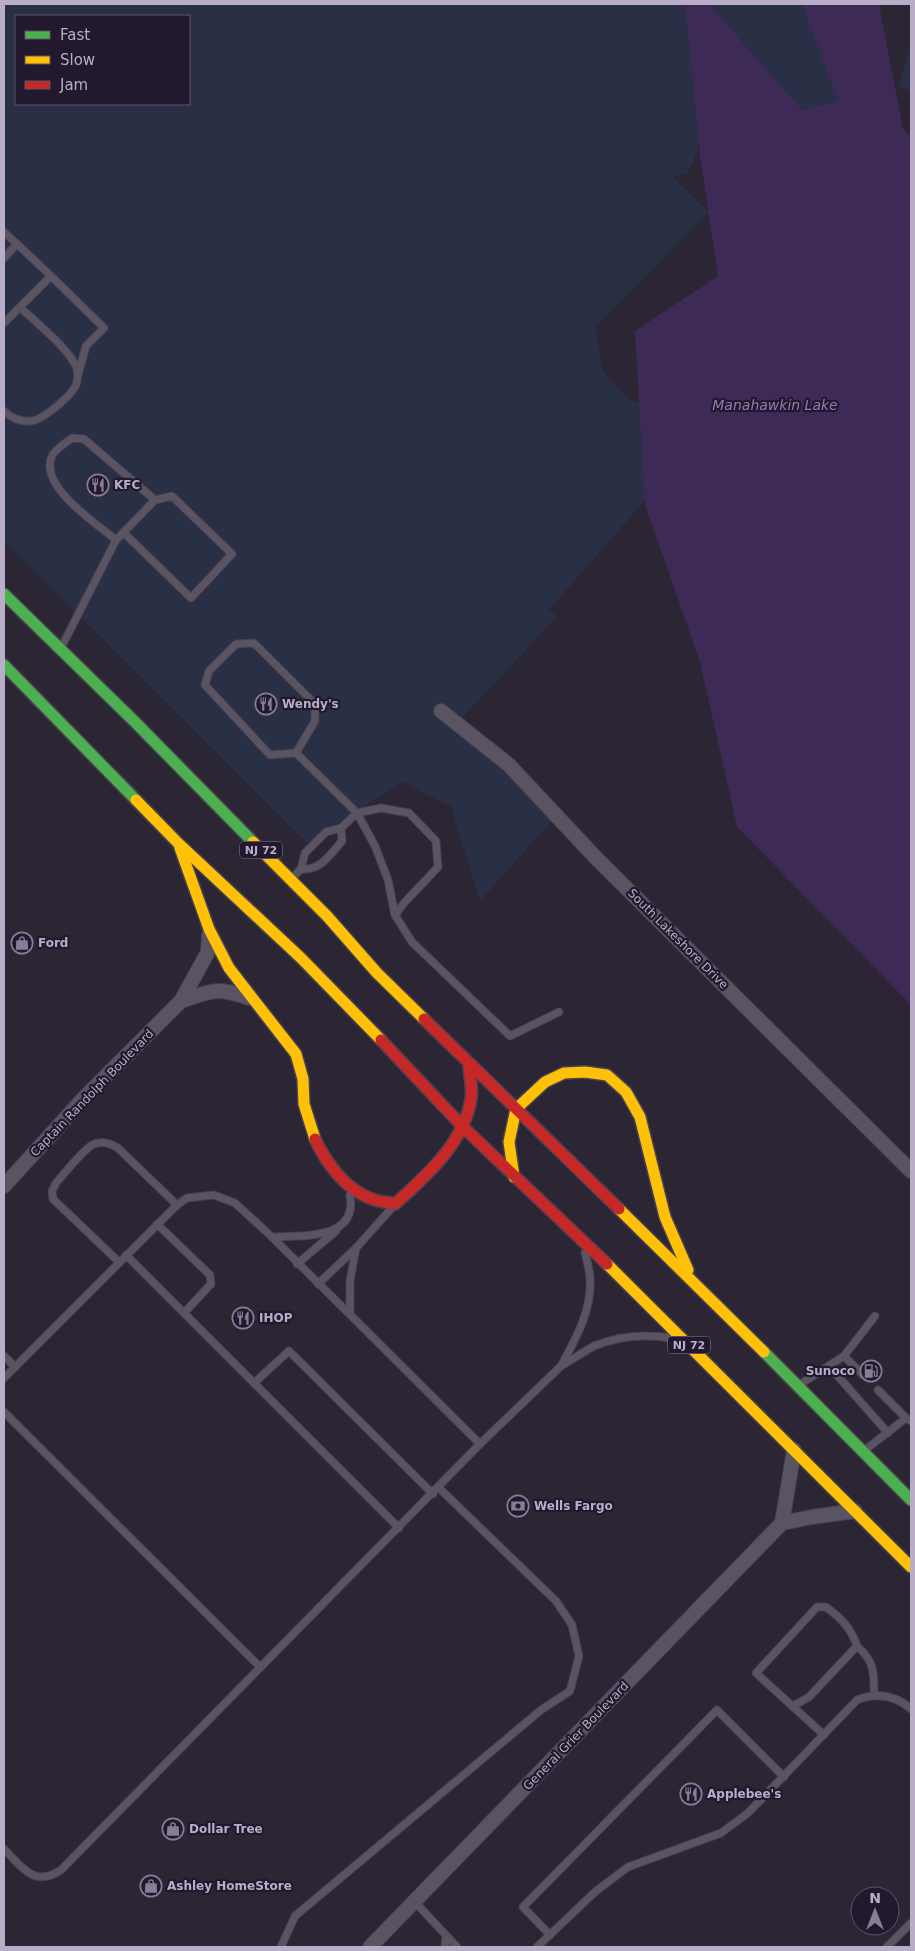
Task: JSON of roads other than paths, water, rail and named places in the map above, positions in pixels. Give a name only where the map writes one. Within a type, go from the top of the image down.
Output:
[{"type":"highway","name":"NJ 72","points":[[4,594],[327,916],[377,973],[693,1281],[911,1500]]},
{"type":"highway","name":"NJ 72","points":[[4,665],[178,843],[294,952],[440,1101],[463,1127],[583,1240],[911,1567]]},
{"type":"highway","points":[[178,843],[209,929],[229,968],[296,1054],[303,1079],[304,1104],[310,1128],[321,1153],[349,1187],[372,1200],[395,1204],[433,1168],[463,1127],[471,1097],[469,1064]]},
{"type":"highway","points":[[514,1177],[509,1142],[516,1109],[545,1082],[564,1073],[585,1072],[607,1075],[626,1092],[640,1117],[664,1217],[693,1281]]},
{"type":"street","name":"South Lakeshore Drive","points":[[442,711],[509,765],[596,858],[911,1171]]},
{"type":"street","name":"Captain Randolph Boulevard","points":[[4,1186],[84,1098],[181,1001],[208,952],[209,929]]},
{"type":"street","name":"Captain Randolph Boulevard","points":[[181,1001],[216,989],[235,993],[256,1001]]},
{"type":"street","points":[[794,1450],[782,1524],[812,1516],[856,1511]]},
{"type":"street","name":"General Grier Boulevard","points":[[370,1947],[782,1524]]},
{"type":"lane","points":[[4,232],[104,328],[86,346],[76,384],[60,403],[33,421],[19,420],[4,411]]},
{"type":"lane","points":[[4,258],[17,244]]},
{"type":"lane","points":[[4,324],[51,276]]},
{"type":"lane","points":[[20,307],[70,355],[78,375]]},
{"type":"lane","points":[[116,540],[56,487],[50,475],[49,464],[53,454],[72,438],[84,439],[155,500]]},
{"type":"lane","points":[[60,649],[116,540],[155,500],[172,496],[232,554],[191,598],[124,532]]},
{"type":"lane","points":[[296,753],[315,721],[315,704],[254,644],[236,644],[209,671],[205,686],[270,755],[296,753],[357,813],[375,846],[388,880],[395,915],[412,942],[510,1036],[559,1012]]},
{"type":"lane","points":[[291,880],[301,869],[305,853],[326,832],[340,828],[357,813],[381,808],[409,813],[436,841],[438,867],[395,915]]},
{"type":"lane","points":[[301,869],[310,870],[323,864],[342,841],[340,828]]},
{"type":"lane","points":[[120,1262],[53,1199],[52,1190],[56,1183],[92,1145],[102,1142],[111,1143],[177,1205]]},
{"type":"lane","points":[[297,1264],[349,1217],[352,1206],[349,1187]]},
{"type":"lane","points":[[4,1378],[177,1205],[187,1198],[200,1195],[214,1195],[224,1197],[235,1203],[272,1237],[297,1264],[350,1314],[480,1444]]},
{"type":"lane","points":[[318,1284],[356,1248],[395,1204]]},
{"type":"lane","points":[[157,1224],[210,1275],[211,1284],[184,1313]]},
{"type":"lane","points":[[272,1237],[307,1235],[336,1230]]},
{"type":"lane","points":[[561,1366],[580,1331],[587,1304],[590,1280],[583,1240]]},
{"type":"lane","points":[[350,1314],[350,1281],[356,1248]]},
{"type":"lane","points":[[126,1255],[399,1528]]},
{"type":"lane","points":[[798,1386],[844,1356],[875,1316]]},
{"type":"lane","points":[[4,1849],[30,1874],[36,1877],[44,1878],[61,1870],[439,1488],[480,1444],[561,1366],[595,1346],[627,1337],[654,1335],[683,1340]]},
{"type":"lane","points":[[254,1383],[288,1351],[433,1494]]},
{"type":"lane","points":[[4,1356],[15,1367]]},
{"type":"lane","points":[[844,1356],[863,1375]]},
{"type":"lane","points":[[829,1366],[888,1432]]},
{"type":"lane","points":[[863,1451],[888,1432],[909,1420],[878,1390]]},
{"type":"lane","points":[[4,1412],[260,1667]]},
{"type":"lane","points":[[281,1947],[295,1916],[541,1710],[570,1691],[579,1656],[572,1625],[556,1601],[439,1488]]},
{"type":"lane","points":[[824,1734],[756,1673],[817,1608],[826,1607],[842,1620],[853,1634],[857,1646],[867,1655],[873,1667],[874,1695]]},
{"type":"lane","points":[[793,1706],[809,1697],[857,1646]]},
{"type":"lane","points":[[537,1947],[596,1891],[628,1867],[721,1833],[748,1813],[857,1700],[869,1695],[885,1695],[908,1703],[911,1709]]},
{"type":"lane","points":[[550,1935],[523,1907],[717,1710],[784,1776]]},
{"type":"lane","points":[[415,1902],[457,1947]]},
{"type":"lane","points":[[887,1947],[911,1923]]},
{"type":"lane","points":[[446,1936],[446,1947]]},
{"type":"water","name":"Manahawkin Lake","points":[[685,4],[709,4],[802,110],[838,101],[802,4],[879,4],[903,129],[911,137],[911,1005],[737,827],[700,662],[645,505],[635,331],[718,276],[700,156]]},
{"type":"place","name":"KFC","points":[[98,485]]},
{"type":"place","name":"Wendy's","points":[[266,704]]},
{"type":"place","name":"Ford","points":[[22,943]]},
{"type":"place","name":"IHOP","points":[[243,1318]]},
{"type":"place","name":"Sunoco","points":[[871,1371]]},
{"type":"place","name":"Wells Fargo","points":[[518,1506]]},
{"type":"place","name":"Applebee's","points":[[691,1794]]},
{"type":"place","name":"Dollar Tree","points":[[173,1829]]},
{"type":"place","name":"Ashley HomeStore","points":[[151,1886]]}]
